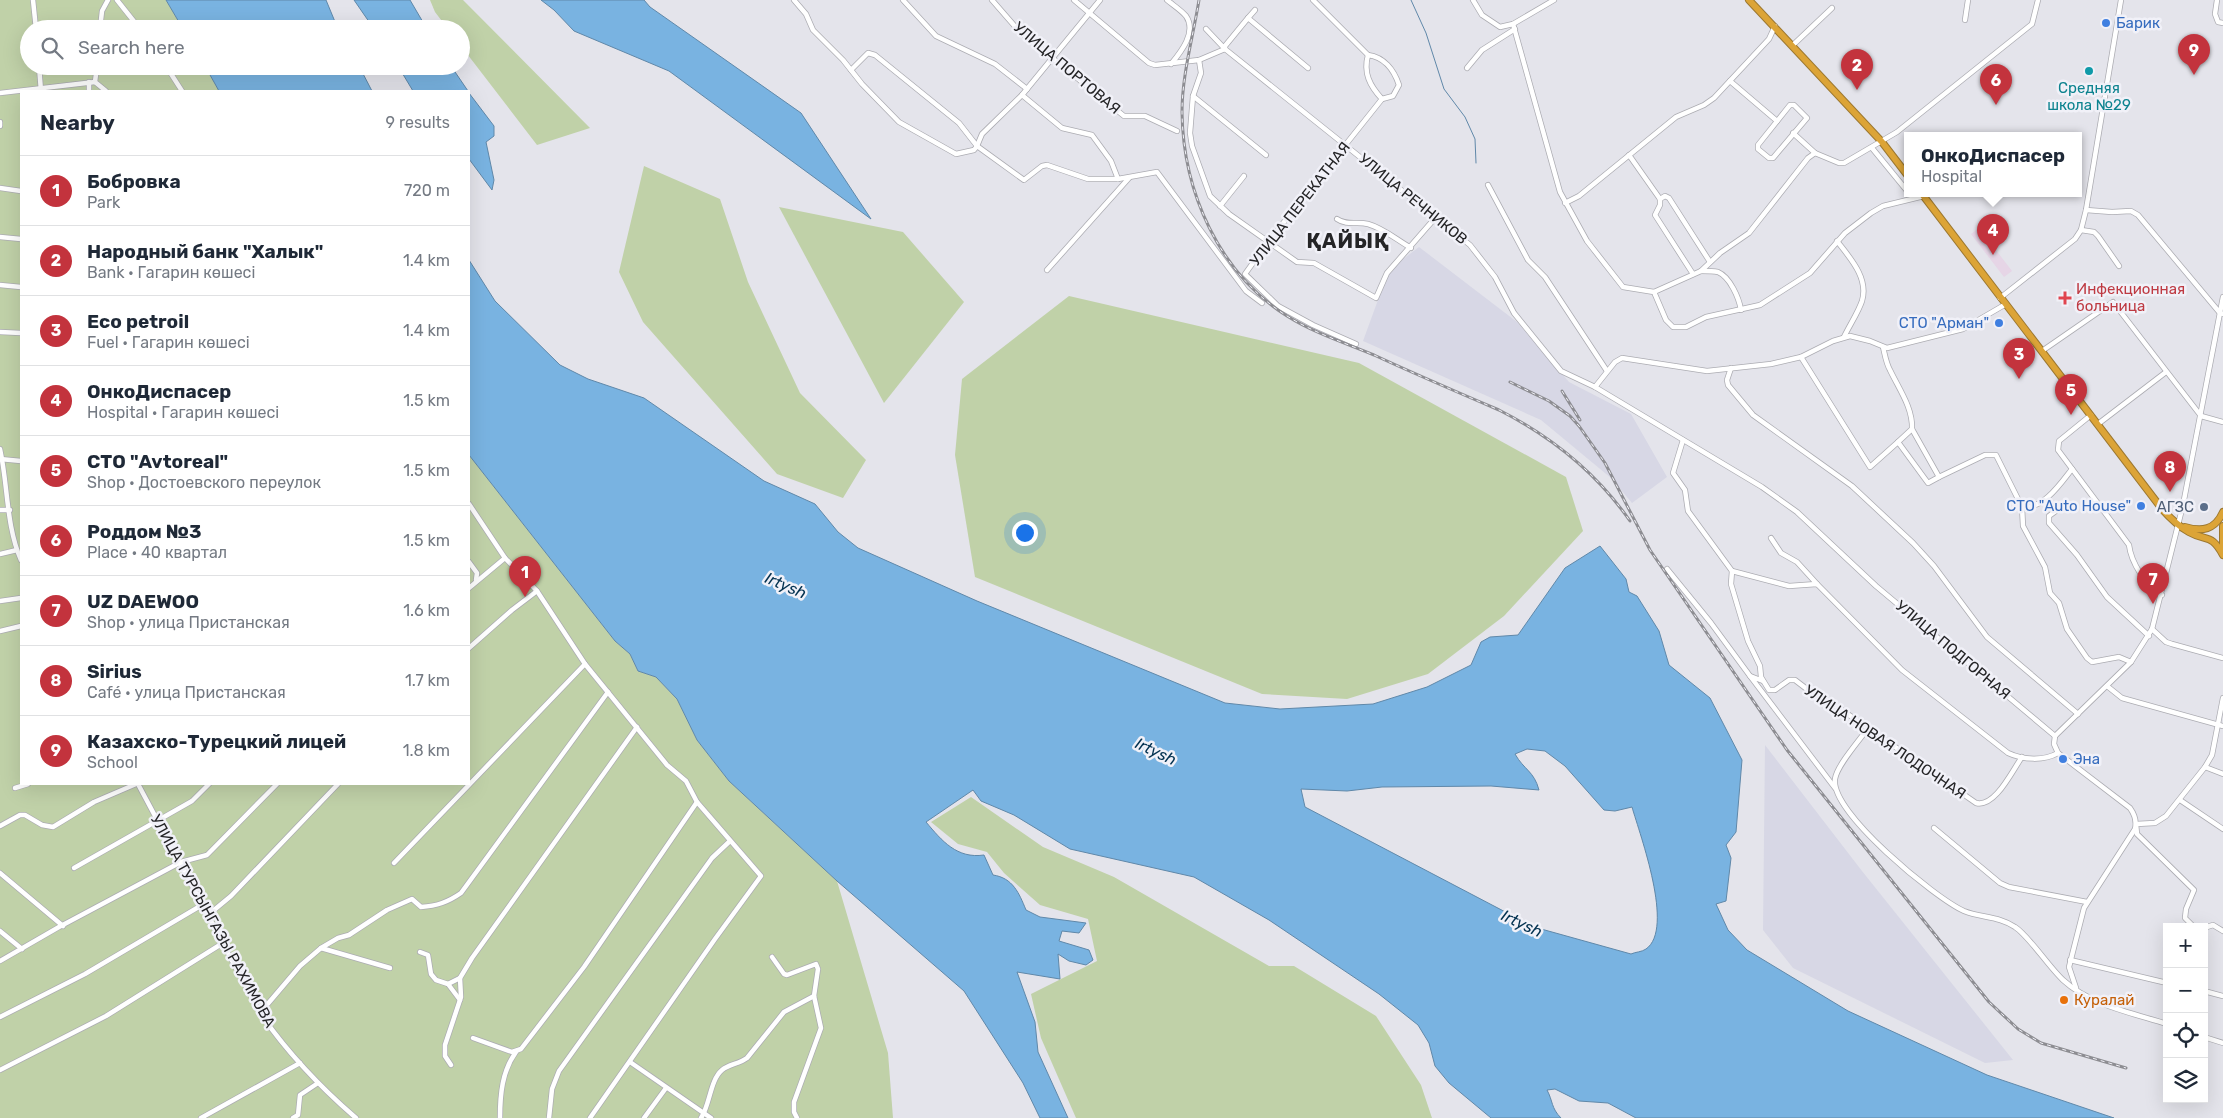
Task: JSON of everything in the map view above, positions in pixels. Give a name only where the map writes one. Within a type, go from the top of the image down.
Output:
[{"type":"highway","points":[[1749,0],[1882,142],[1904,171]]},
{"type":"highway","points":[[1924,197],[2162,509],[2178,525],[2192,533],[2213,540],[2223,556]]},
{"type":"highway","points":[[2178,525],[2192,529],[2209,528],[2218,522],[2223,512]]},
{"type":"highway","points":[[2223,526],[2221,542],[2223,556]]},
{"type":"street","points":[[33,0],[35,20]]},
{"type":"street","points":[[101,20],[102,11],[108,0]]},
{"type":"street","points":[[117,0],[133,20]]},
{"type":"street","points":[[794,0],[806,14],[813,30],[898,122],[956,154],[974,150],[982,134],[1022,95],[1100,0]]},
{"type":"street","points":[[903,0],[936,36],[995,64],[1027,89]]},
{"type":"street","name":"УЛИЦА ПОРТОВАЯ","points":[[992,0],[1019,30],[1124,116],[1145,116],[1177,131]]},
{"type":"street","points":[[1074,0],[1149,63],[1155,65],[1199,60],[1225,49],[1225,46],[1255,10]]},
{"type":"street","points":[[1167,0],[1187,17],[1189,26],[1189,34],[1182,50],[1171,64]]},
{"type":"street","points":[[1313,0],[1368,55],[1366,71],[1369,81],[1382,99]]},
{"type":"street","points":[[1473,0],[1482,15],[1500,28],[1513,24],[1554,0]]},
{"type":"street","points":[[1965,20],[1968,0]]},
{"type":"street","points":[[1794,134],[1815,153],[1839,163],[1844,163],[1872,148],[1897,132],[2032,24],[2038,0]]},
{"type":"street","points":[[2000,298],[2075,238],[2081,230],[2122,0]]},
{"type":"street","points":[[2217,0],[2216,17],[2218,22],[2223,23]]},
{"type":"street","points":[[1792,46],[1832,8]]},
{"type":"street","points":[[1248,18],[1308,68]]},
{"type":"street","points":[[1513,24],[1560,192],[1587,242],[1620,284],[1630,289],[1654,292],[1701,271],[1713,271],[1722,274],[1735,292],[1741,310]]},
{"type":"street","points":[[1565,203],[1579,196],[1676,117],[1704,105],[1730,81],[1769,38],[1775,26]]},
{"type":"street","name":"УЛИЦА РЕЧНИКОВ","points":[[1206,29],[1225,49],[1436,217],[1480,255],[1495,277],[1514,313],[1561,371],[1595,387]]},
{"type":"street","points":[[1466,68],[1482,50],[1515,30]]},
{"type":"street","points":[[851,70],[868,52],[875,55],[959,123],[977,146],[1024,180],[1042,166],[1047,165],[1088,180],[1129,178],[1157,172],[1246,291],[1262,304]]},
{"type":"street","name":"УЛИЦА ПЕРЕКАТНАЯ","points":[[1356,344],[1313,325],[1278,306],[1257,288],[1245,274],[1268,242],[1382,99],[1389,98],[1396,92],[1399,85],[1397,79],[1383,60],[1368,55]]},
{"type":"street","points":[[1199,60],[1201,73],[1193,96],[1190,118],[1192,146],[1202,170],[1207,191],[1220,206],[1296,262],[1314,263],[1376,298],[1386,273],[1411,248],[1436,217]]},
{"type":"street","points":[[40,75],[41,90],[89,82],[95,82],[105,90]]},
{"type":"street","points":[[95,82],[96,75]]},
{"type":"street","points":[[172,75],[181,90]]},
{"type":"street","points":[[1730,81],[1777,121]]},
{"type":"street","points":[[89,82],[89,90]]},
{"type":"street","points":[[0,93],[20,92]]},
{"type":"street","points":[[1022,95],[1062,128],[1092,135],[1111,161],[1118,179]]},
{"type":"street","points":[[1193,96],[1266,155]]},
{"type":"street","points":[[1790,105],[1794,105],[1807,118],[1794,134],[1773,158],[1769,158],[1758,149],[1758,146],[1790,105]]},
{"type":"street","points":[[1872,148],[1904,187]]},
{"type":"street","points":[[1701,271],[1749,233],[1808,158],[1815,153]]},
{"type":"street","points":[[1629,155],[1660,198],[1660,205],[1655,215],[1693,274]]},
{"type":"street","points":[[1220,206],[1244,176]]},
{"type":"street","points":[[1047,270],[1129,178]]},
{"type":"street","points":[[1488,185],[1524,254],[1545,277],[1607,371]]},
{"type":"street","points":[[0,188],[20,191]]},
{"type":"street","points":[[1660,198],[1665,196],[1669,198],[1710,262]]},
{"type":"street","points":[[1654,292],[1666,320],[1673,327],[1686,328],[1706,317],[1760,306],[1810,273],[1837,241],[1871,212],[1904,197]]},
{"type":"street","points":[[2086,210],[2131,211],[2138,215],[2222,313]]},
{"type":"street","points":[[1337,220],[1344,224],[1361,223],[1371,225],[1411,248]]},
{"type":"street","points":[[2081,230],[2094,232],[2119,266]]},
{"type":"street","points":[[0,237],[20,239]]},
{"type":"street","points":[[1837,241],[1856,266],[1862,285],[1863,299],[1844,337]]},
{"type":"street","points":[[0,285],[20,287]]},
{"type":"street","points":[[2190,923],[2185,918],[2186,909],[2194,890],[2137,834],[2136,824],[2130,808],[2058,753],[2054,744],[2055,736],[2130,662],[2152,629],[2178,525],[2222,313],[2223,297]]},
{"type":"street","points":[[2042,351],[2113,302],[2200,416],[2223,422]]},
{"type":"street","points":[[1595,387],[1619,359],[1627,358],[1707,371],[1771,364],[1801,357],[1844,337],[1856,337],[1887,348],[1963,329],[2006,304]]},
{"type":"street","points":[[0,332],[20,333]]},
{"type":"street","points":[[1883,347],[1889,368],[1910,411],[1912,429],[1939,477]]},
{"type":"street","points":[[1801,357],[1870,467],[1912,429]]},
{"type":"street","points":[[1732,368],[1727,380],[1728,385],[1753,415],[1852,486],[1914,544],[1934,566],[1988,637],[2078,714]]},
{"type":"street","points":[[2098,424],[2166,372]]},
{"type":"street","name":"УЛИЦА ПОДГОРНАЯ","points":[[1595,387],[1762,487],[1797,512],[1876,586],[2055,736]]},
{"type":"street","points":[[2090,415],[2057,444],[2058,450],[2129,545],[2129,553],[2150,586],[2162,595]]},
{"type":"street","points":[[1683,440],[1673,473],[1685,490],[1688,511],[1732,572],[1789,586],[1817,584]]},
{"type":"street","points":[[1898,442],[1928,483],[1985,454],[1996,455],[2022,507],[2023,526],[2045,567],[2050,592],[2058,603],[2067,630],[2087,658],[2095,663],[2119,657],[2130,662]]},
{"type":"street","points":[[0,449],[17,550],[20,558]]},
{"type":"street","points":[[1,459],[20,461]]},
{"type":"street","points":[[2022,507],[2033,507],[2054,491],[2072,469]]},
{"type":"street","points":[[2064,505],[2049,516],[2049,523],[2077,554],[2107,597],[2149,636]]},
{"type":"street","points":[[470,506],[505,558],[537,592],[585,664],[668,765],[686,781],[697,802],[704,807],[730,841],[761,876],[715,938],[590,1118]]},
{"type":"street","points":[[0,510],[10,510]]},
{"type":"street","points":[[1771,538],[1781,552],[1797,562],[1902,670],[2008,753],[2022,757],[2048,758],[2058,753]]},
{"type":"street","points":[[0,554],[17,550]]},
{"type":"street","points":[[470,587],[505,558]]},
{"type":"street","points":[[470,563],[477,573],[476,580]]},
{"type":"street","points":[[1667,569],[1711,623],[1835,788],[1867,834],[1892,857],[1920,882],[1965,912],[2001,919],[2017,928],[2052,968],[2077,990],[2094,1000],[2163,1023]]},
{"type":"street","points":[[1732,572],[1731,584],[1740,616],[1748,641],[1760,666],[1763,681]]},
{"type":"street","points":[[470,647],[512,610],[537,592]]},
{"type":"street","points":[[0,601],[20,598]]},
{"type":"street","points":[[0,631],[20,626]]},
{"type":"street","points":[[2152,629],[2166,642],[2223,658]]},
{"type":"street","points":[[470,784],[585,664]]},
{"type":"street","points":[[1750,676],[1763,681]]},
{"type":"street","name":"УЛИЦА НОВАЯ ЛОДОЧНАЯ","points":[[1763,681],[1771,690],[1784,682],[1794,680],[1980,804],[1993,798],[2022,757]]},
{"type":"street","points":[[2107,686],[2122,698],[2221,725]]},
{"type":"street","points":[[260,1013],[300,966],[321,948],[338,938],[349,935],[387,910],[412,899],[421,907],[433,906],[452,899],[461,893],[608,692]]},
{"type":"street","points":[[2136,824],[2149,824],[2160,820],[2180,800],[2205,767],[2212,755],[2221,725],[2223,698]]},
{"type":"street","points":[[451,1065],[445,1056],[445,1045],[460,1000],[460,978],[472,958],[637,727]]},
{"type":"street","points":[[1835,788],[1837,772],[1868,728]]},
{"type":"street","points":[[2205,767],[2223,774]]},
{"type":"street","points":[[15,788],[25,785]]},
{"type":"street","points":[[0,826],[20,815],[25,815],[42,826],[53,827],[94,802],[135,785]]},
{"type":"street","name":"УЛИЦА ТУРСЫНГАЗЫ РАХИМОВА","points":[[138,785],[181,862],[260,1013],[284,1046],[318,1083],[356,1118]]},
{"type":"street","points":[[74,868],[192,801],[208,785]]},
{"type":"street","points":[[0,961],[181,862],[207,855],[275,785]]},
{"type":"street","points":[[208,914],[231,896],[337,785]]},
{"type":"street","points":[[394,864],[469,785]]},
{"type":"street","points":[[2180,800],[2223,829]]},
{"type":"street","points":[[500,1118],[502,1086],[508,1065],[516,1052],[521,1049],[584,967],[697,802]]},
{"type":"street","points":[[2077,990],[2070,976],[2070,960],[2088,902],[2135,829],[2136,824]]},
{"type":"street","points":[[1934,828],[2000,883],[2009,887],[2088,902]]},
{"type":"street","points":[[549,1118],[552,1089],[558,1071],[712,858],[730,841]]},
{"type":"street","points":[[0,873],[62,926]]},
{"type":"street","points":[[0,1017],[85,974],[202,905]]},
{"type":"street","points":[[2208,927],[2213,925],[2223,931]]},
{"type":"street","points":[[0,931],[22,949]]},
{"type":"street","points":[[0,1070],[106,1016],[223,944]]},
{"type":"street","points":[[321,948],[390,968]]},
{"type":"street","points":[[420,952],[428,955],[431,974],[436,980],[448,984],[460,1000]]},
{"type":"street","points":[[772,956],[780,970],[787,975],[816,964],[818,968],[814,996],[821,1028],[794,1102],[794,1112],[797,1118]]},
{"type":"street","points":[[2070,960],[2163,982]]},
{"type":"street","points":[[448,984],[460,978]]},
{"type":"street","points":[[2208,992],[2223,996]]},
{"type":"street","points":[[701,1118],[715,1079],[723,1069],[740,1063],[746,1058],[784,1012],[814,996]]},
{"type":"street","points":[[472,1038],[516,1052]]},
{"type":"street","points":[[2208,1038],[2223,1043]]},
{"type":"street","points":[[630,1062],[711,1118]]},
{"type":"street","points":[[201,1118],[300,1063]]},
{"type":"street","points":[[293,1118],[298,1115],[300,1095],[318,1083]]},
{"type":"street","points":[[644,1118],[666,1088]]},
{"type":"shaded area","points":[[1979,228],[2012,271],[2004,277],[1971,234]]},
{"type":"shaded area","points":[[1419,247],[1517,322],[1569,382],[1631,414],[1667,477],[1632,503],[1611,478],[1541,420],[1363,341],[1389,270]]},
{"type":"shaded area","points":[[1765,745],[1862,871],[2013,1060],[1985,1063],[1793,968],[1763,930]]},
{"type":"green space","points":[[0,0],[166,0],[178,20],[20,20],[20,75],[210,75],[218,90],[20,90],[20,785],[470,785],[470,456],[615,641],[630,654],[638,671],[656,677],[677,699],[697,740],[729,781],[837,881],[888,1053],[893,1118],[0,1118]]},
{"type":"green space","points":[[430,0],[463,0],[590,128],[537,145],[470,58],[470,20],[441,20]]},
{"type":"green space","points":[[644,166],[720,199],[748,282],[800,393],[866,460],[843,498],[777,474],[643,322],[619,272]]},
{"type":"green space","points":[[779,207],[903,232],[964,302],[884,403]]},
{"type":"green space","points":[[1069,296],[1359,363],[1566,477],[1583,531],[1504,616],[1428,674],[1347,699],[1262,694],[975,577],[955,455],[962,379]]},
{"type":"green space","points":[[971,797],[1043,847],[1114,877],[1269,966],[1294,966],[1376,1016],[1421,1085],[1432,1118],[1076,1118],[1041,1038],[1031,994],[1097,961],[1088,919],[1040,905],[1004,873],[987,852],[958,844],[931,822]]},
{"type":"water","points":[[166,0],[326,0],[334,20],[178,20]]},
{"type":"water","points":[[354,0],[410,0],[422,20],[368,20]]},
{"type":"water","points":[[541,0],[644,0],[650,7],[801,113],[871,219],[669,71],[574,31],[554,10]]},
{"type":"water","points":[[210,75],[364,75],[371,90],[218,90]]},
{"type":"water","points":[[403,75],[457,75],[467,90],[412,90]]},
{"type":"water","points":[[470,94],[494,126],[494,136],[486,142],[494,180],[492,190],[470,160]]},
{"type":"water","name":"Irtysh","points":[[470,262],[495,301],[560,365],[588,379],[644,398],[764,481],[815,504],[838,532],[858,548],[977,601],[1225,703],[1280,709],[1373,704],[1427,687],[1471,665],[1481,642],[1490,637],[1518,635],[1565,568],[1600,546],[1626,579],[1629,592],[1637,596],[1659,631],[1669,665],[1710,698],[1742,760],[1736,832],[1726,845],[1731,858],[1726,901],[1716,904],[1728,930],[1747,950],[1848,1011],[1987,1075],[2114,1118],[1636,1118],[1608,1103],[1579,1101],[1555,1089],[1547,1090],[1554,1108],[1561,1118],[1491,1118],[1449,1083],[1435,1066],[1429,1043],[1418,1025],[1379,994],[1269,920],[1194,877],[1070,849],[1014,815],[981,801],[973,790],[926,822],[944,842],[958,851],[974,856],[984,855],[993,875],[1006,879],[1014,887],[1026,910],[1040,917],[1086,923],[1079,933],[1062,931],[1059,941],[1089,950],[1093,960],[1086,965],[1069,961],[1058,954],[1060,979],[1017,972],[1035,1022],[1038,1052],[1068,1118],[1040,1118],[1023,1083],[964,991],[837,881],[729,781],[697,740],[677,699],[656,677],[638,671],[630,654],[615,641],[470,456]],"holes":[[[1527,749],[1545,751],[1565,766],[1604,810],[1615,811],[1632,807],[1648,859],[1656,903],[1657,922],[1654,938],[1644,950],[1631,954],[1534,927],[1305,807],[1301,789],[1347,791],[1382,787],[1491,786],[1539,790],[1532,774],[1515,754]]]},
{"type":"waterway","points":[[1411,0],[1426,33],[1444,89],[1465,117],[1475,139],[1476,163]]},
{"type":"railway","points":[[1199,0],[1182,98],[1184,142],[1189,172],[1209,228],[1224,254],[1242,277],[1263,298],[1297,322],[1499,410],[1537,432],[1588,471],[1617,503],[1630,521]]},
{"type":"railway","points":[[1510,382],[1549,401],[1570,416],[1579,426],[1605,463],[1650,550],[1787,750],[1989,1002],[2018,1029],[2041,1043],[2126,1068]]},
{"type":"railway","points":[[1562,391],[1580,420]]},
{"type":"place","name":"Барик","points":[[2106,23]]},
{"type":"place","name":"Средняя школа №29","points":[[2089,71]]},
{"type":"place","name":"Казахско-Турецкий лицей","points":[[2194,75]]},
{"type":"place","name":"Народный банк \"Халык\"","points":[[1857,90]]},
{"type":"place","name":"Роддом №3","points":[[1996,105]]},
{"type":"place","name":"ОнкоДиспасер","points":[[1993,255]]},
{"type":"place","name":"Инфекционная больница","points":[[2065,298]]},
{"type":"place","name":"СТО \"Арман\"","points":[[1999,323]]},
{"type":"place","name":"Eco petroil","points":[[2019,379]]},
{"type":"place","name":"СТО \"Avtoreal\"","points":[[2071,415]]},
{"type":"place","name":"Sirius","points":[[2170,492]]},
{"type":"place","name":"СТО \"Auto House\"","points":[[2141,506]]},
{"type":"place","name":"АГЗС","points":[[2204,507]]},
{"type":"place","name":"Бобровка","points":[[525,597]]},
{"type":"place","name":"UZ DAEWOO","points":[[2153,604]]},
{"type":"place","name":"Эна","points":[[2063,759]]},
{"type":"place","name":"Куралай","points":[[2064,1000]]},
{"type":"district","name":"ҚАЙЫҚ","points":[[1348,241]]}]
